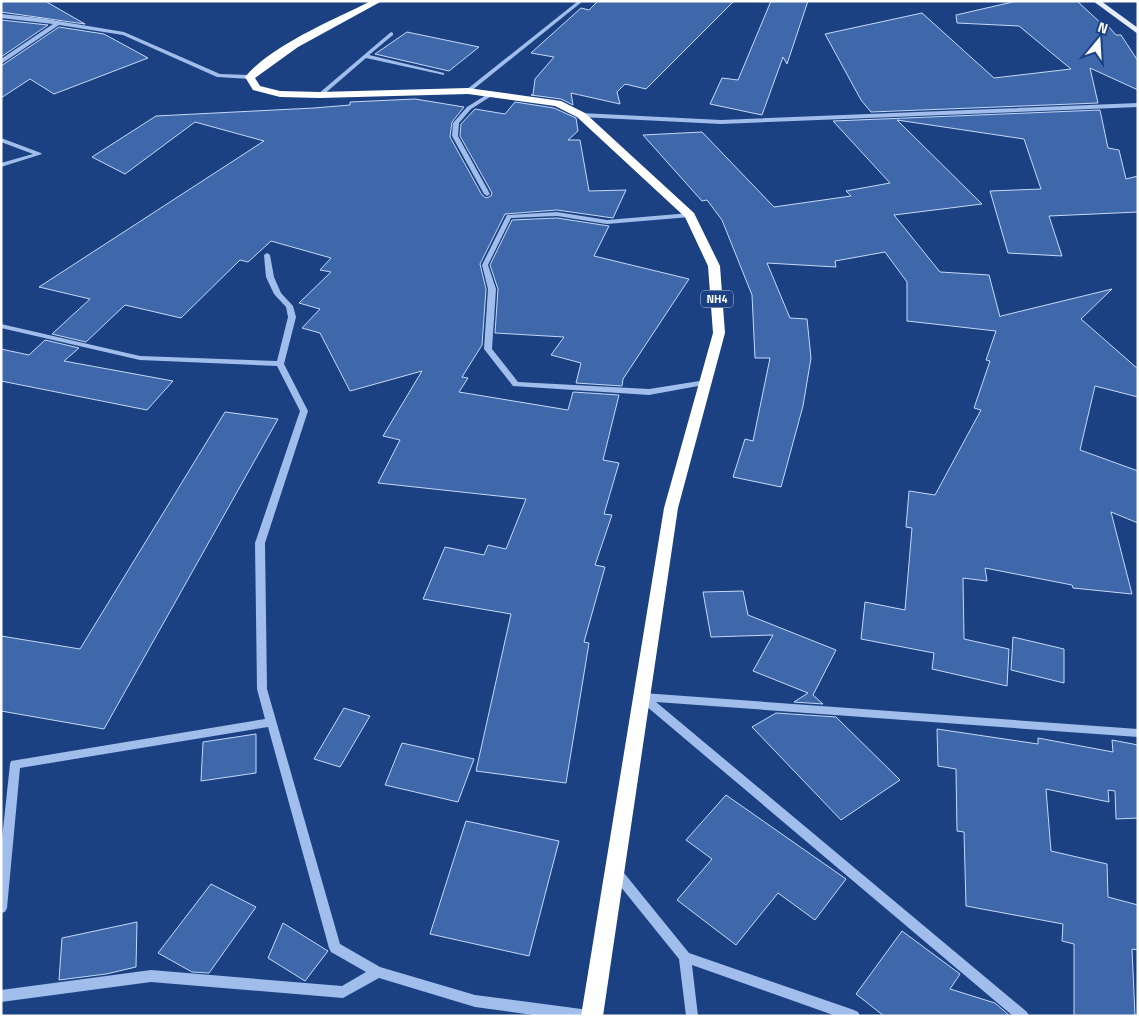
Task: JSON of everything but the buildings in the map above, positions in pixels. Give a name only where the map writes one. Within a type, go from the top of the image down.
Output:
[{"type":"highway","points":[[250,77],[265,63],[378,1]]},
{"type":"highway","name":"NH4","points":[[250,77],[256,88],[280,94],[320,96],[468,91],[557,103],[581,115],[690,215],[714,266],[719,333],[672,508],[591,1016]]},
{"type":"main road","points":[[1096,1],[1138,32]]},
{"type":"street","points":[[468,91],[581,1]]},
{"type":"street","points":[[1,16],[124,34],[219,76],[250,77]]},
{"type":"street","points":[[1,62],[58,23]]},
{"type":"street","points":[[320,96],[391,34]]},
{"type":"street","points":[[365,56],[442,74]]},
{"type":"street","points":[[487,194],[455,136],[456,123],[469,108],[491,94]]},
{"type":"street","points":[[581,115],[720,122],[1138,105]]},
{"type":"street","points":[[1,140],[39,154],[1,165]]},
{"type":"street","points":[[690,215],[606,222],[557,214],[510,216],[485,265],[492,289],[488,349],[516,384],[649,392],[706,382]]},
{"type":"street","points":[[267,255],[270,277],[278,294],[290,306],[292,317],[280,364],[304,410],[260,543],[262,689],[335,948],[378,972],[475,1001],[591,1016]]},
{"type":"street","points":[[1,326],[140,358],[280,364]]},
{"type":"street","points":[[643,697],[1138,733]]},
{"type":"street","points":[[643,697],[1023,1016]]},
{"type":"street","points":[[1,908],[15,764],[271,722]]},
{"type":"street","points":[[615,870],[685,958],[692,1016]]},
{"type":"street","points":[[685,958],[854,1016]]},
{"type":"street","points":[[1,996],[151,976],[343,992],[378,972]]}]
